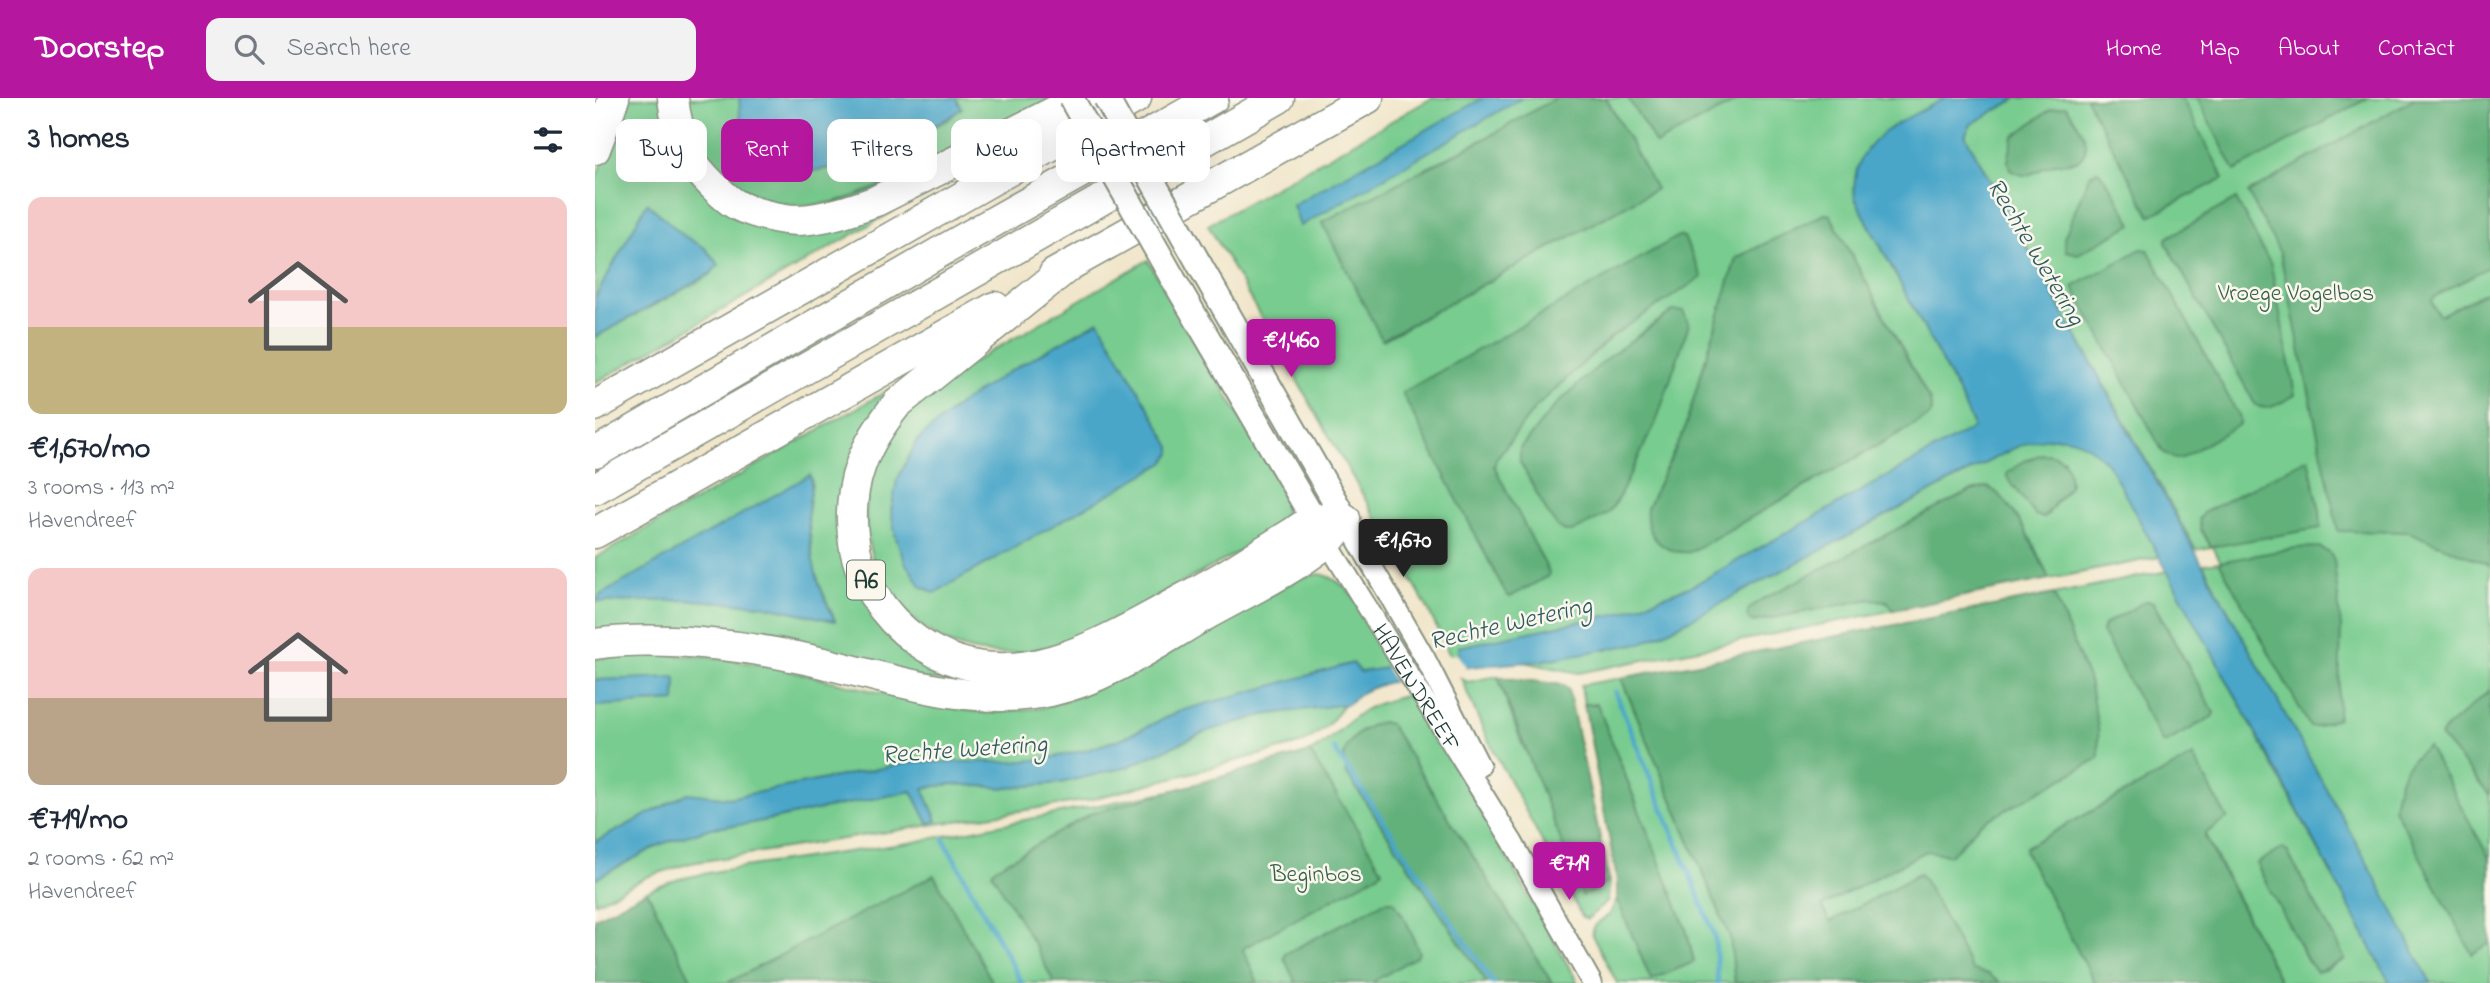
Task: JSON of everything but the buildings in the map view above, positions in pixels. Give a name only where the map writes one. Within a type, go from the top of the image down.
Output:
[{"type":"highway","points":[[595,149],[614,98]]},
{"type":"highway","points":[[673,98],[677,123],[687,153],[708,180],[733,203],[764,215],[797,220],[841,214],[876,201],[1082,98]]},
{"type":"highway","points":[[595,406],[1136,98]]},
{"type":"highway","points":[[595,453],[928,259],[1213,98]]},
{"type":"highway","points":[[595,489],[1279,98]]},
{"type":"highway","name":"A6","points":[[595,533],[1368,98]]},
{"type":"highway","name":"A6","points":[[1070,265],[897,404],[878,428],[863,454],[855,481],[853,537],[859,564],[870,590],[886,613],[905,632],[947,658],[975,666],[1011,669],[1047,664],[1083,651],[1221,577],[1329,527]]},
{"type":"highway","points":[[595,644],[670,642],[742,647],[963,695],[1015,695],[1050,691],[1104,673],[1281,572],[1329,527]]},
{"type":"main road","name":"HAVENDREEF","points":[[1071,98],[1172,277],[1329,527]]},
{"type":"main road","name":"HAVENDREEF","points":[[1106,98],[1198,262],[1329,527]]},
{"type":"street","points":[[595,416],[629,386]]},
{"type":"street","name":"HAVENDREEF","points":[[1329,527],[1426,660],[1486,779],[1512,841]]},
{"type":"street","name":"HAVENDREEF","points":[[1329,527],[1417,687],[1512,841],[1592,983]]},
{"type":"green space","points":[[624,98],[663,98],[669,119],[617,119]]},
{"type":"green space","points":[[686,98],[740,98],[741,119],[721,119],[721,172],[707,156],[707,119],[690,119]]},
{"type":"green space","points":[[956,98],[1054,98],[1013,119],[951,119],[951,150],[937,157],[937,125],[948,120],[961,108]]},
{"type":"green space","points":[[1432,98],[1483,98],[1293,205],[1300,225],[1522,98],[1556,98],[1486,138],[1323,222],[1383,340],[1656,189],[1606,98],[1628,98],[1656,144],[1743,98],[1945,98],[1896,125],[1869,148],[1860,162],[1855,179],[1855,199],[1958,392],[1973,428],[1694,585],[1620,613],[1458,647],[1459,654],[1451,658],[1427,607],[1208,225]],"holes":[[[1824,214],[1830,215],[1930,401],[1932,412],[1690,552],[1647,508],[1684,431],[1736,258]],[[1679,237],[1684,237],[1651,309],[1612,336],[1536,407],[1496,459],[1494,466],[1548,576],[1510,597],[1403,393]],[[1673,311],[1683,311],[1656,422],[1617,501],[1607,514],[1520,448],[1555,409],[1630,341]]]},
{"type":"green space","points":[[1556,98],[1606,98],[1656,189],[1382,340],[1322,222],[1486,138]]},
{"type":"green space","points":[[1628,98],[1743,98],[1656,144]]},
{"type":"green space","name":"Vroege Vogelbos","points":[[2018,98],[2490,98],[2490,983],[2431,983],[2203,564],[2219,562],[2237,591],[2202,527],[2211,547],[2196,550],[1965,135],[1971,124]]},
{"type":"green space","points":[[2086,98],[2182,98],[2224,178],[2150,216]]},
{"type":"green space","points":[[2197,98],[2368,98],[2235,171]]},
{"type":"green space","points":[[2415,98],[2490,98],[2490,266],[2433,298],[2432,302],[2441,315],[2490,290],[2490,565],[2408,532],[2338,531],[2280,253],[2248,193]]},
{"type":"green space","points":[[2066,106],[2086,141],[2082,157],[2027,175],[2010,170],[2008,161],[2013,137],[2051,109]]},
{"type":"green space","points":[[616,121],[616,182],[707,182],[707,169],[779,225],[893,182],[937,182],[937,165],[951,160],[951,178],[595,383],[595,337],[710,275],[718,265],[705,248],[684,236],[647,204],[595,298],[595,182]]},
{"type":"green space","points":[[813,140],[827,144],[827,182],[887,182],[841,200],[798,205],[758,196],[734,182],[813,182]]},
{"type":"green space","points":[[2098,170],[2132,224],[2078,254],[2066,251],[2064,238],[2089,176]]},
{"type":"green space","points":[[2236,199],[2271,265],[2295,395],[2265,408],[2255,404],[2166,243],[2167,238]]},
{"type":"green space","points":[[1825,214],[1830,215],[1930,401],[1932,412],[1690,552],[1671,550],[1652,535],[1647,508],[1684,431],[1736,258]]},
{"type":"green space","points":[[1679,236],[1684,237],[1702,277],[1612,336],[1536,407],[1496,459],[1494,466],[1549,572],[1548,576],[1510,597],[1506,594],[1402,393]]},
{"type":"green space","points":[[2141,249],[2148,250],[2240,418],[2240,424],[2182,458],[2175,459],[2163,452],[2073,287]]},
{"type":"green space","points":[[1148,260],[1280,485],[1285,500],[1283,518],[1270,535],[1129,612],[1068,640],[1005,654],[974,651],[944,640],[914,620],[899,605],[881,579],[873,560],[867,532],[867,496],[875,462],[882,446],[903,417],[944,382]],"holes":[[[1098,321],[917,441],[960,404],[1005,374]]]},
{"type":"green space","points":[[1673,311],[1683,311],[1689,324],[1656,422],[1617,501],[1607,514],[1572,532],[1565,531],[1557,526],[1548,514],[1520,462],[1520,448],[1554,407],[1607,358]]},
{"type":"green space","points":[[939,361],[875,422],[859,583],[974,672],[974,685],[595,639],[595,558]],"holes":[[[810,475],[812,482],[808,515],[814,572],[835,620],[762,605],[695,600],[599,602]]]},
{"type":"green space","points":[[2066,437],[2085,443],[2095,450],[2122,485],[2160,557],[2049,579],[2031,539],[1987,487],[1968,492],[1752,622],[1870,599],[1887,602],[1894,610],[1579,673],[1523,662],[1641,643],[2014,448],[2039,438]],"holes":[[[2064,459],[2070,481],[2045,518],[2035,515],[2025,498]]]},
{"type":"green space","points":[[2042,454],[2060,458],[2069,472],[2069,486],[2043,518],[2035,515],[2007,477],[2007,473],[2024,461]]},
{"type":"green space","points":[[2308,458],[2320,511],[2321,528],[2211,547],[2201,530],[2199,519],[2203,513]]},
{"type":"green space","points":[[1987,487],[2006,502],[2015,514],[2049,579],[1894,610],[1887,601],[1870,599],[1752,622],[1747,616],[1749,609],[1761,600],[1968,492]]},
{"type":"green space","points":[[2319,547],[2330,553],[2334,560],[2341,628],[2338,718],[2317,727],[2310,727],[2219,562],[2295,548]]},
{"type":"green space","points":[[2168,571],[2390,983],[2281,983],[2205,834],[2026,851],[2095,983],[2000,983],[1988,974],[1972,970],[1920,874],[1829,922],[1822,906],[1926,851],[1957,849],[1978,825],[2099,758],[2089,681],[2054,594]],"holes":[[[2146,601],[2153,602],[2214,713],[2104,625]],[[2260,871],[2343,960],[2317,972],[2308,961]]]},
{"type":"green space","points":[[1319,574],[1332,578],[1355,598],[1395,666],[1180,711],[1123,738],[1087,750],[1045,759],[1013,762],[913,762],[729,798],[688,793],[595,842],[595,706],[675,701],[676,678],[595,680],[595,659],[628,654],[706,656],[769,666],[932,705],[985,713],[1041,708],[1080,696],[1300,578]]},
{"type":"green space","points":[[2054,594],[2089,681],[2098,727],[2099,758],[1979,825],[1951,855],[1926,851],[1822,906],[1830,922],[1919,874],[1972,970],[1988,974],[2000,983],[1735,983],[1730,937],[1621,678]]},
{"type":"green space","points":[[2146,601],[2152,602],[2214,713],[2212,717],[2165,743],[2162,742],[2102,632],[2104,625]]},
{"type":"green space","points":[[1498,677],[1521,742],[1598,889],[1609,880],[1608,901],[1587,919],[1582,917],[1485,734],[1461,678],[1468,682]]},
{"type":"green space","points":[[1498,677],[1564,685],[1568,689],[1609,880],[1598,889],[1582,896]]},
{"type":"green space","points":[[1621,678],[1730,937],[1735,983],[1617,983],[1592,935],[1594,926],[1610,914],[1617,899],[1651,980],[1694,962],[1686,929],[1597,704],[1584,704],[1581,685]]},
{"type":"green space","points":[[2490,690],[2490,796],[2440,736]]},
{"type":"green space","name":"Beginbos","points":[[1411,694],[1434,729],[1578,983],[1552,983],[1390,724],[1377,723],[1348,745],[1513,983],[595,983],[650,898],[647,891],[679,879],[909,843],[1315,762],[1310,752],[1363,711]]},
{"type":"green space","points":[[1343,704],[1326,726],[1303,743],[1089,800],[691,863],[649,876],[595,903],[595,879],[661,844],[711,828],[747,824],[912,791],[928,823],[937,820],[922,788],[952,784],[1006,788],[1060,783],[1127,767],[1207,731],[1263,715]]},
{"type":"green space","points":[[1584,704],[1597,704],[1686,929],[1694,962],[1651,980],[1617,899],[1617,879]]},
{"type":"green space","points":[[1382,722],[1390,724],[1552,983],[1487,983],[1346,773],[1344,755],[1353,738],[1370,726]]},
{"type":"green space","points":[[2428,746],[2490,859],[2490,943],[2472,954],[2394,808],[2403,772],[2412,759]]},
{"type":"green space","points":[[1310,752],[1382,870],[1379,874],[1245,947],[1243,950],[1258,983],[1054,983],[992,873],[994,869],[1092,813]]},
{"type":"green space","points":[[2193,756],[2227,818],[2205,834],[2205,837],[2281,983],[2095,983],[2025,851],[2026,847]]},
{"type":"green space","points":[[2283,848],[2344,957],[2344,960],[2317,972],[2308,961],[2257,863]]},
{"type":"green space","points":[[934,875],[993,983],[727,983]]},
{"type":"green space","points":[[647,891],[693,983],[595,983],[595,918]]},
{"type":"green space","points":[[1386,901],[1394,901],[1408,925],[1419,952],[1417,956],[1371,983],[1296,983],[1284,958],[1285,954]]},
{"type":"water","points":[[739,98],[956,98],[962,108],[937,124],[937,119],[827,119],[827,168],[814,171],[813,119],[741,119]]},
{"type":"water","points":[[1483,98],[1522,98],[1300,226],[1293,205]]},
{"type":"water","points":[[1945,98],[2018,98],[1971,124],[1965,135],[2431,983],[2390,983],[2110,467],[2099,455],[2077,441],[2054,437],[2014,448],[1641,643],[1540,661],[1467,667],[1386,683],[1364,691],[1347,704],[1263,715],[1207,731],[1127,767],[1060,783],[1006,788],[952,784],[923,788],[937,821],[928,823],[912,791],[747,824],[711,828],[661,844],[595,879],[595,842],[688,793],[729,798],[913,762],[1013,762],[1045,759],[1087,750],[1123,738],[1180,711],[1353,663],[1360,672],[1451,658],[1459,654],[1458,647],[1620,613],[1694,585],[1973,428],[1958,392],[1855,198],[1855,178],[1860,161],[1869,147],[1896,125]]},
{"type":"water","points":[[647,203],[684,236],[705,248],[719,265],[710,274],[595,337],[595,298]]},
{"type":"water","points":[[1099,321],[1171,447],[1171,454],[1164,463],[934,593],[921,586],[906,564],[896,538],[891,511],[897,480],[917,441],[960,404],[1005,374]]},
{"type":"water","points":[[810,475],[808,519],[813,560],[823,595],[835,621],[762,605],[695,600],[599,602],[597,599],[602,594]]},
{"type":"water","points":[[676,677],[675,701],[595,706],[595,680]]},
{"type":"pier","points":[[1457,654],[1468,670],[1396,685],[1386,667]]},
{"type":"waterway","points":[[1615,692],[1715,936],[1718,983]]},
{"type":"waterway","points":[[1334,749],[1493,983]]},
{"type":"waterway","points":[[944,840],[1022,983]]},
{"type":"water label","name":"Rechte Wetering","points":[[2037,251]]},
{"type":"water label","name":"Rechte Wetering","points":[[1510,622]]},
{"type":"water label","name":"Rechte Wetering","points":[[964,748]]}]
